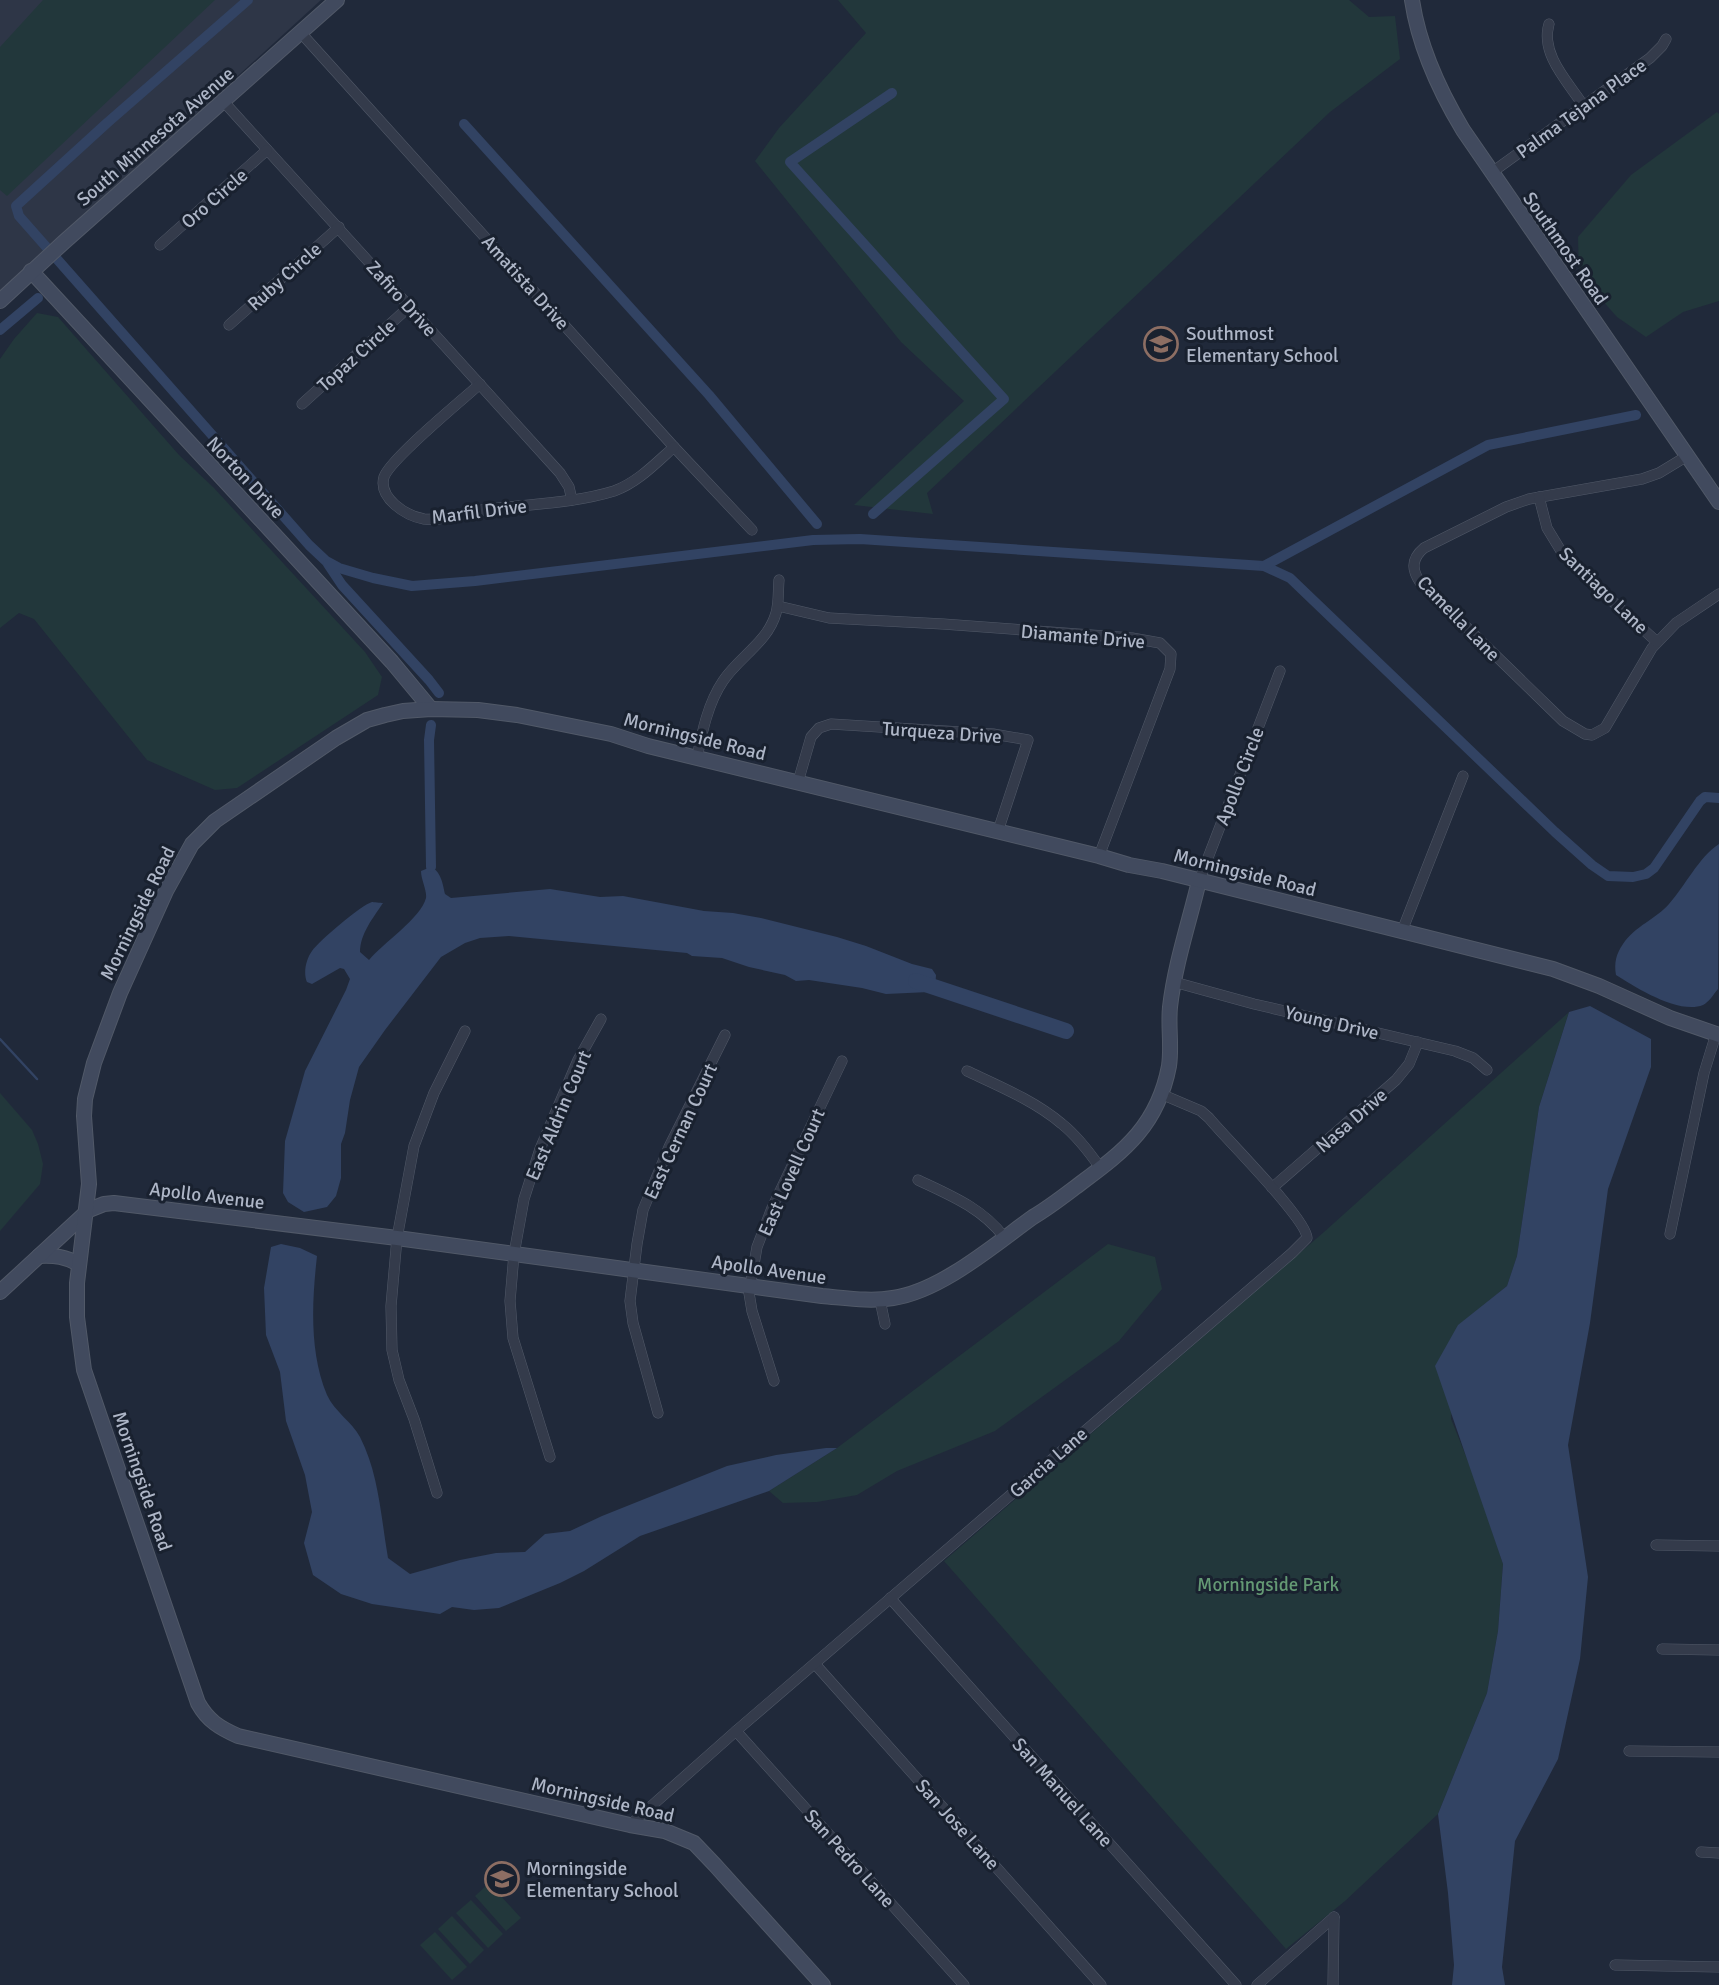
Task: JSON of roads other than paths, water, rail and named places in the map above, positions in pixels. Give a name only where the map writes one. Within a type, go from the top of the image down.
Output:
[{"type":"street","name":"South Minnesota Avenue","points":[[0,301],[337,0]]},
{"type":"street","name":"Southmost Road","points":[[1412,0],[1425,51],[1441,91],[1463,130],[1719,502]]},
{"type":"street","points":[[1549,24],[1546,37],[1551,54],[1583,105]]},
{"type":"street","name":"Amatista Drive","points":[[301,33],[752,530]]},
{"type":"street","name":"Palma Tejana Place","points":[[1491,173],[1650,58],[1666,39]]},
{"type":"street","name":"Zafiro Drive","points":[[224,102],[560,473],[569,487],[572,499]]},
{"type":"street","name":"Oro Circle","points":[[160,245],[267,150]]},
{"type":"street","name":"Ruby Circle","points":[[229,325],[339,227]]},
{"type":"street","name":"Norton Drive","points":[[36,267],[392,662],[431,709]]},
{"type":"street","name":"Topaz Circle","points":[[302,404],[410,306]]},
{"type":"street","name":"Marfil Drive","points":[[480,384],[385,473],[385,491],[406,513],[427,519],[614,491],[653,466],[674,447]]},
{"type":"street","name":"Camella Lane","points":[[1686,456],[1659,473],[1642,479],[1539,498],[1506,507],[1424,548],[1416,558],[1414,570],[1420,582],[1563,721],[1585,734],[1605,728],[1657,642],[1676,623],[1719,594]]},
{"type":"street","name":"Santiago Lane","points":[[1539,498],[1547,528],[1561,551],[1657,642]]},
{"type":"street","points":[[696,758],[716,692],[734,667],[755,648],[774,619],[778,607],[779,580]]},
{"type":"street","name":"Diamante Drive","points":[[778,607],[829,618],[1132,638],[1160,643],[1171,654],[1170,669],[1100,856]]},
{"type":"street","name":"Apollo Circle","points":[[1199,881],[1280,671]]},
{"type":"street","name":"Morningside Road","points":[[823,1985],[694,1843],[665,1831],[239,1736],[214,1725],[198,1703],[84,1370],[77,1317],[77,1283],[89,1168],[85,1099],[94,1063],[120,993],[166,891],[192,844],[215,821],[367,720],[403,711],[478,710],[611,734],[696,758],[1553,969],[1670,1018],[1718,1034]]},
{"type":"street","name":"Turqueza Drive","points":[[798,782],[811,737],[825,725],[993,734],[1028,740],[999,831]]},
{"type":"street","points":[[1402,931],[1463,776]]},
{"type":"street","name":"Apollo Avenue","points":[[86,1214],[96,1206],[114,1203],[847,1299],[880,1300],[911,1294],[945,1279],[1047,1209],[1134,1141],[1161,1094],[1169,1065],[1170,1008],[1174,982],[1199,881]]},
{"type":"street","name":"Young Drive","points":[[1174,982],[1254,1004],[1455,1051],[1473,1058],[1486,1070]]},
{"type":"street","name":"East Aldrin Court","points":[[550,1457],[513,1338],[510,1301],[514,1254],[524,1199],[540,1149],[578,1060],[601,1019]]},
{"type":"street","points":[[437,1493],[392,1350],[391,1306],[397,1238],[414,1146],[434,1093],[465,1031]]},
{"type":"street","points":[[1670,1234],[1704,1073],[1718,1034]]},
{"type":"street","name":"East Cernan Court","points":[[658,1413],[633,1323],[630,1301],[643,1210],[669,1147],[725,1035]]},
{"type":"street","name":"Nasa Drive","points":[[1272,1188],[1396,1080],[1409,1063],[1418,1042]]},
{"type":"street","name":"East Lovell Court","points":[[749,1286],[757,1247],[772,1208],[842,1061]]},
{"type":"street","points":[[967,1071],[1003,1088],[1063,1124],[1101,1169]]},
{"type":"street","name":"Garcia Lane","points":[[630,1825],[1292,1254],[1307,1238],[1306,1229],[1209,1118],[1201,1111],[1161,1094]]},
{"type":"street","points":[[918,1180],[976,1210],[994,1223],[1004,1237]]},
{"type":"street","points":[[0,1292],[86,1214]]},
{"type":"street","points":[[39,1256],[55,1255],[69,1258],[79,1264]]},
{"type":"street","points":[[749,1286],[752,1311],[774,1381]]},
{"type":"street","points":[[880,1300],[885,1324]]},
{"type":"street","points":[[1656,1545],[1719,1546]]},
{"type":"street","name":"San Manuel Lane","points":[[890,1598],[1236,1985]]},
{"type":"street","points":[[1662,1649],[1719,1650]]},
{"type":"street","name":"San Jose Lane","points":[[815,1664],[1101,1985]]},
{"type":"street","name":"San Pedro Lane","points":[[736,1731],[964,1985]]},
{"type":"street","points":[[1629,1751],[1719,1752]]},
{"type":"street","points":[[1700,1852],[1719,1853]]},
{"type":"street","points":[[1257,1985],[1334,1917],[1333,1985]]},
{"type":"street","points":[[1615,1965],[1719,1967]]},
{"type":"water","points":[[1719,844],[1718,989],[1713,996],[1703,1005],[1682,1006],[1658,998],[1616,975],[1617,955],[1628,938],[1669,904],[1698,864]]},
{"type":"water","points":[[431,867],[439,875],[445,894],[451,898],[550,889],[600,897],[623,896],[761,918],[837,937],[932,969],[936,975],[935,990],[886,994],[809,980],[796,981],[785,975],[722,958],[692,956],[687,953],[509,936],[480,938],[465,943],[441,957],[359,1067],[341,1144],[341,1178],[336,1196],[327,1207],[304,1212],[288,1202],[283,1193],[285,1141],[305,1071],[350,979],[344,969],[340,968],[312,984],[307,982],[305,970],[308,958],[340,924],[359,910],[372,902],[383,903],[362,939],[360,952],[369,960],[423,906],[426,895],[421,871]]},
{"type":"water","points":[[1590,1006],[1651,1039],[1651,1067],[1608,1189],[1590,1323],[1568,1445],[1588,1577],[1580,1659],[1558,1759],[1515,1841],[1502,1967],[1505,1985],[1452,1985],[1454,1965],[1438,1814],[1487,1693],[1498,1631],[1503,1564],[1435,1366],[1458,1325],[1507,1286],[1517,1256],[1539,1107],[1569,1012]]},
{"type":"water","points":[[281,1244],[300,1248],[317,1256],[313,1326],[321,1379],[330,1401],[357,1432],[366,1451],[379,1496],[388,1558],[410,1574],[496,1553],[525,1552],[545,1534],[570,1531],[727,1466],[776,1455],[837,1448],[769,1491],[640,1536],[584,1571],[499,1608],[474,1610],[452,1607],[440,1614],[372,1604],[341,1594],[313,1575],[304,1543],[312,1512],[305,1475],[286,1421],[280,1372],[266,1335],[264,1288],[271,1247]]},
{"type":"waterway","points":[[248,0],[16,206],[19,216],[326,561],[339,568],[373,578],[412,586],[475,581],[813,540],[860,539],[1264,566],[1290,578],[1555,832],[1608,876],[1633,877],[1646,874],[1654,868],[1700,801],[1705,797],[1719,798]]},
{"type":"waterway","points":[[873,514],[1004,399],[790,162],[892,93]]},
{"type":"waterway","points":[[464,124],[709,395],[817,524]]},
{"type":"waterway","points":[[0,330],[38,298]]},
{"type":"waterway","points":[[1264,566],[1488,445],[1636,415]]},
{"type":"waterway","points":[[328,564],[342,585],[439,693]]},
{"type":"waterway","points":[[431,725],[431,867]]},
{"type":"waterway","points":[[916,981],[1066,1031]]},
{"type":"waterway","points":[[0,1039],[37,1079]]},
{"type":"place","name":"Southmost Elementary School","points":[[1161,344]]},
{"type":"place","name":"Morningside Elementary School","points":[[502,1879]]},
{"type":"park label","name":"Morningside Park","points":[[1268,1584]]}]
